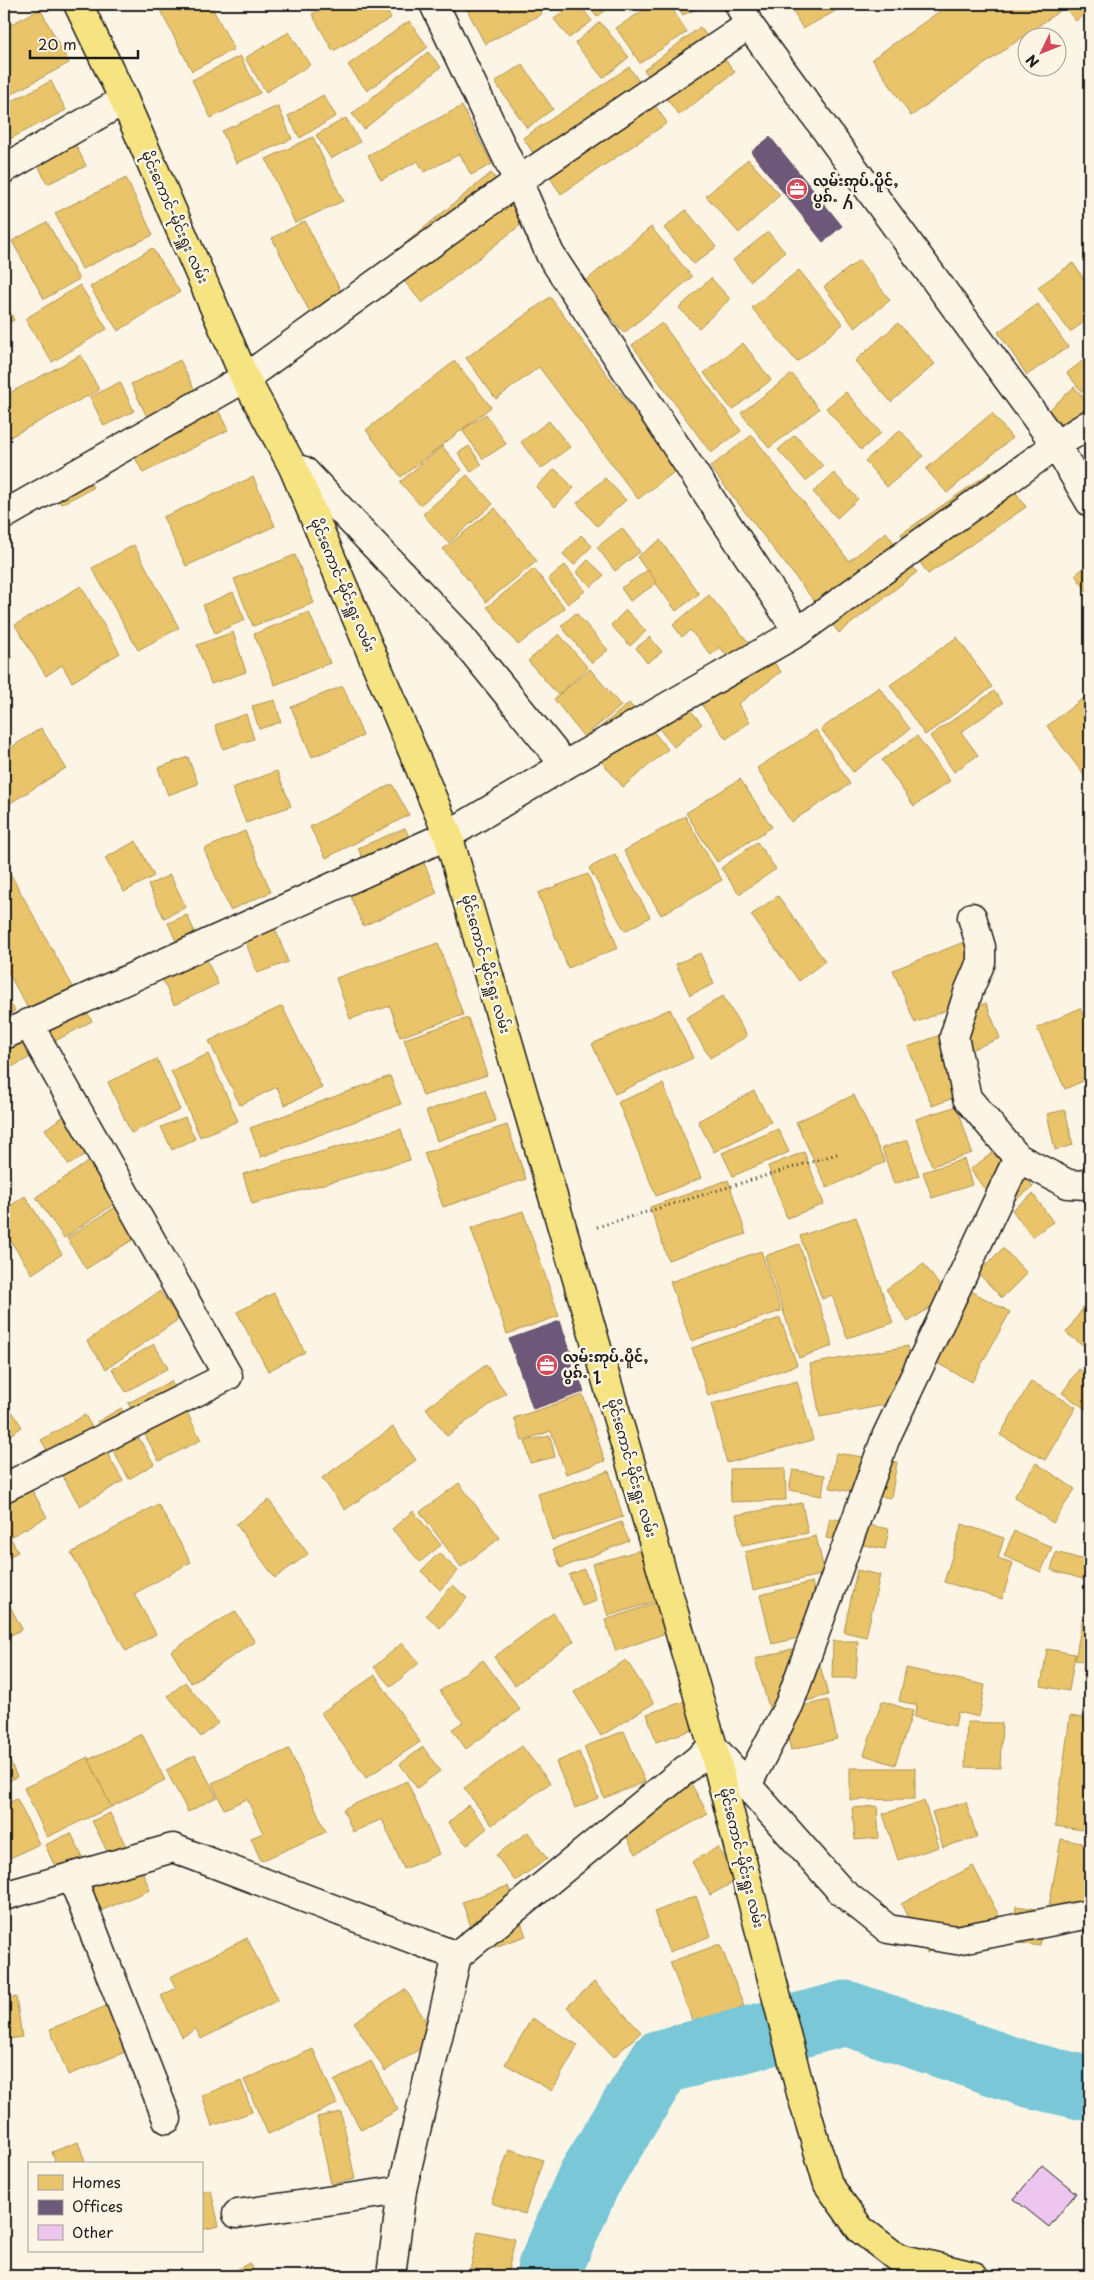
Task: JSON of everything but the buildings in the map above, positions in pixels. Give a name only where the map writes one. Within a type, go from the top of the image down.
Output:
[{"type":"main road","name":"မိုင်းကောင်-မိုင်းရှူး လမ်း","points":[[78,4],[124,100],[245,378],[293,467],[448,835],[713,1747],[801,2093],[828,2184],[860,2229],[896,2257],[974,2276]]},
{"type":"street","points":[[434,4],[518,181],[550,254],[798,632]]},
{"type":"street","points":[[4,515],[245,378],[518,181],[744,14],[1056,445],[1090,502]]},
{"type":"street","points":[[4,168],[124,100]]},
{"type":"street","points":[[4,1035],[448,835],[565,765],[798,632],[1056,445],[1090,424]]},
{"type":"street","points":[[293,467],[304,472],[457,632],[565,765]]},
{"type":"street","points":[[972,917],[981,947],[981,962],[969,990],[954,1037],[967,1098],[1018,1158],[1068,1184],[1086,1185],[1090,1181]]},
{"type":"street","points":[[4,1488],[228,1376],[28,1023]]},
{"type":"street","points":[[747,1786],[789,1705],[886,1437],[1018,1158]]},
{"type":"street","points":[[391,2276],[402,2190],[457,1956],[713,1747],[841,1891],[888,1929],[956,1940],[1090,1914]]},
{"type":"street","points":[[4,1896],[173,1848],[457,1956]]},
{"type":"street","points":[[72,1876],[167,2119]]},
{"type":"street","points":[[237,2214],[402,2190]]},
{"type":"path","points":[[565,1237],[837,1154]]},
{"type":"waterway","points":[[551,2276],[549,2270],[589,2179],[661,2062],[846,2013],[1029,2075],[1090,2089]]},
{"type":"place","name":"လုမ်းဢုပ်ႉပိူင်ႇ ပွၵ်ႉ ႓","points":[[797,189]]},
{"type":"place","name":"လုမ်းဢုပ်ႉပိူင်ႇ ပွၵ်ႉ ႑","points":[[547,1365]]}]
